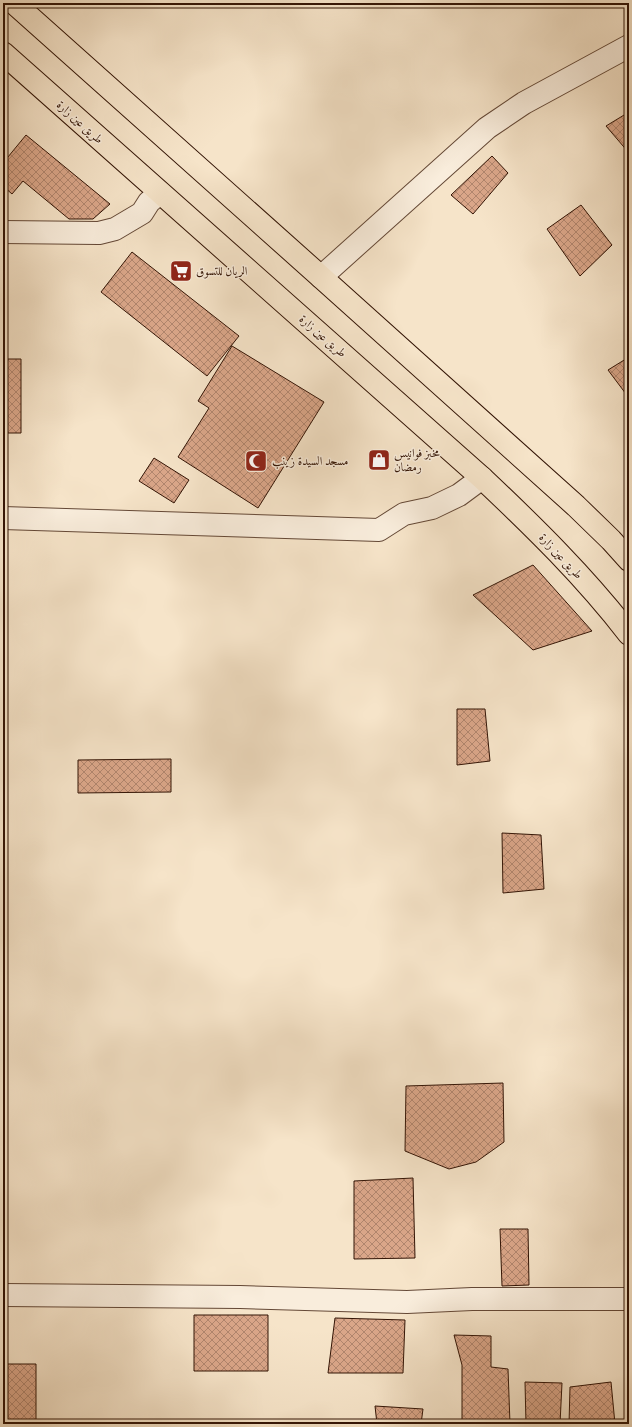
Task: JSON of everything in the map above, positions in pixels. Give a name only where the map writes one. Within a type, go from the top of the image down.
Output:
[{"type":"main road","points":[[14,3],[322,276],[576,506],[629,560]]},
{"type":"main road","name":"طريق عين زارة","points":[[3,52],[482,478],[541,534],[580,576],[629,634]]},
{"type":"street","points":[[322,276],[487,128],[524,103],[629,46]]},
{"type":"street","points":[[3,232],[99,233],[115,229],[142,213],[149,202],[160,193]]},
{"type":"street","points":[[3,518],[379,530],[404,514],[432,508],[459,495],[482,478]]},
{"type":"street","points":[[3,1295],[407,1302],[472,1299],[629,1299]]},
{"type":"building","points":[[629,112],[629,153],[606,126]]},
{"type":"building","points":[[26,135],[110,204],[93,219],[69,219],[23,181],[12,194],[3,186],[3,163]]},
{"type":"building","points":[[492,156],[508,173],[473,214],[451,195]]},
{"type":"building","points":[[581,205],[612,245],[580,276],[547,229]]},
{"type":"building","points":[[132,252],[239,336],[207,376],[101,292]]},
{"type":"building","points":[[232,346],[324,402],[258,508],[178,457],[209,408],[198,401]]},
{"type":"building","points":[[629,357],[629,398],[608,370]]},
{"type":"building","points":[[3,359],[21,359],[21,433],[3,433]]},
{"type":"building","points":[[154,458],[189,480],[174,503],[139,481]]},
{"type":"building","points":[[533,565],[592,631],[533,650],[473,595]]},
{"type":"building","points":[[457,709],[485,709],[490,761],[457,765]]},
{"type":"building","points":[[171,759],[171,792],[78,793],[78,760]]},
{"type":"building","points":[[502,833],[541,835],[544,889],[503,893]]},
{"type":"building","points":[[503,1083],[504,1142],[476,1162],[449,1169],[405,1151],[406,1086]]},
{"type":"building","points":[[413,1178],[415,1258],[354,1259],[354,1181]]},
{"type":"building","points":[[500,1229],[528,1229],[529,1285],[502,1286]]},
{"type":"building","points":[[194,1315],[268,1315],[268,1371],[194,1371]]},
{"type":"building","points":[[335,1318],[405,1320],[403,1373],[328,1373]]},
{"type":"building","points":[[454,1335],[491,1336],[491,1367],[508,1369],[510,1424],[462,1424],[462,1365]]},
{"type":"building","points":[[3,1364],[36,1364],[36,1424],[3,1424]]},
{"type":"building","points":[[525,1382],[562,1383],[560,1424],[526,1424]]},
{"type":"building","points":[[611,1382],[615,1424],[569,1424],[570,1387]]},
{"type":"building","points":[[375,1406],[423,1409],[421,1424],[377,1424]]},
{"type":"place","name":"الريان للتسوق","points":[[181,271]]},
{"type":"place","name":"مخبز فوانيس رمضان","points":[[379,460]]},
{"type":"place","name":"مسجد السيدة زينب","points":[[256,461]]}]
